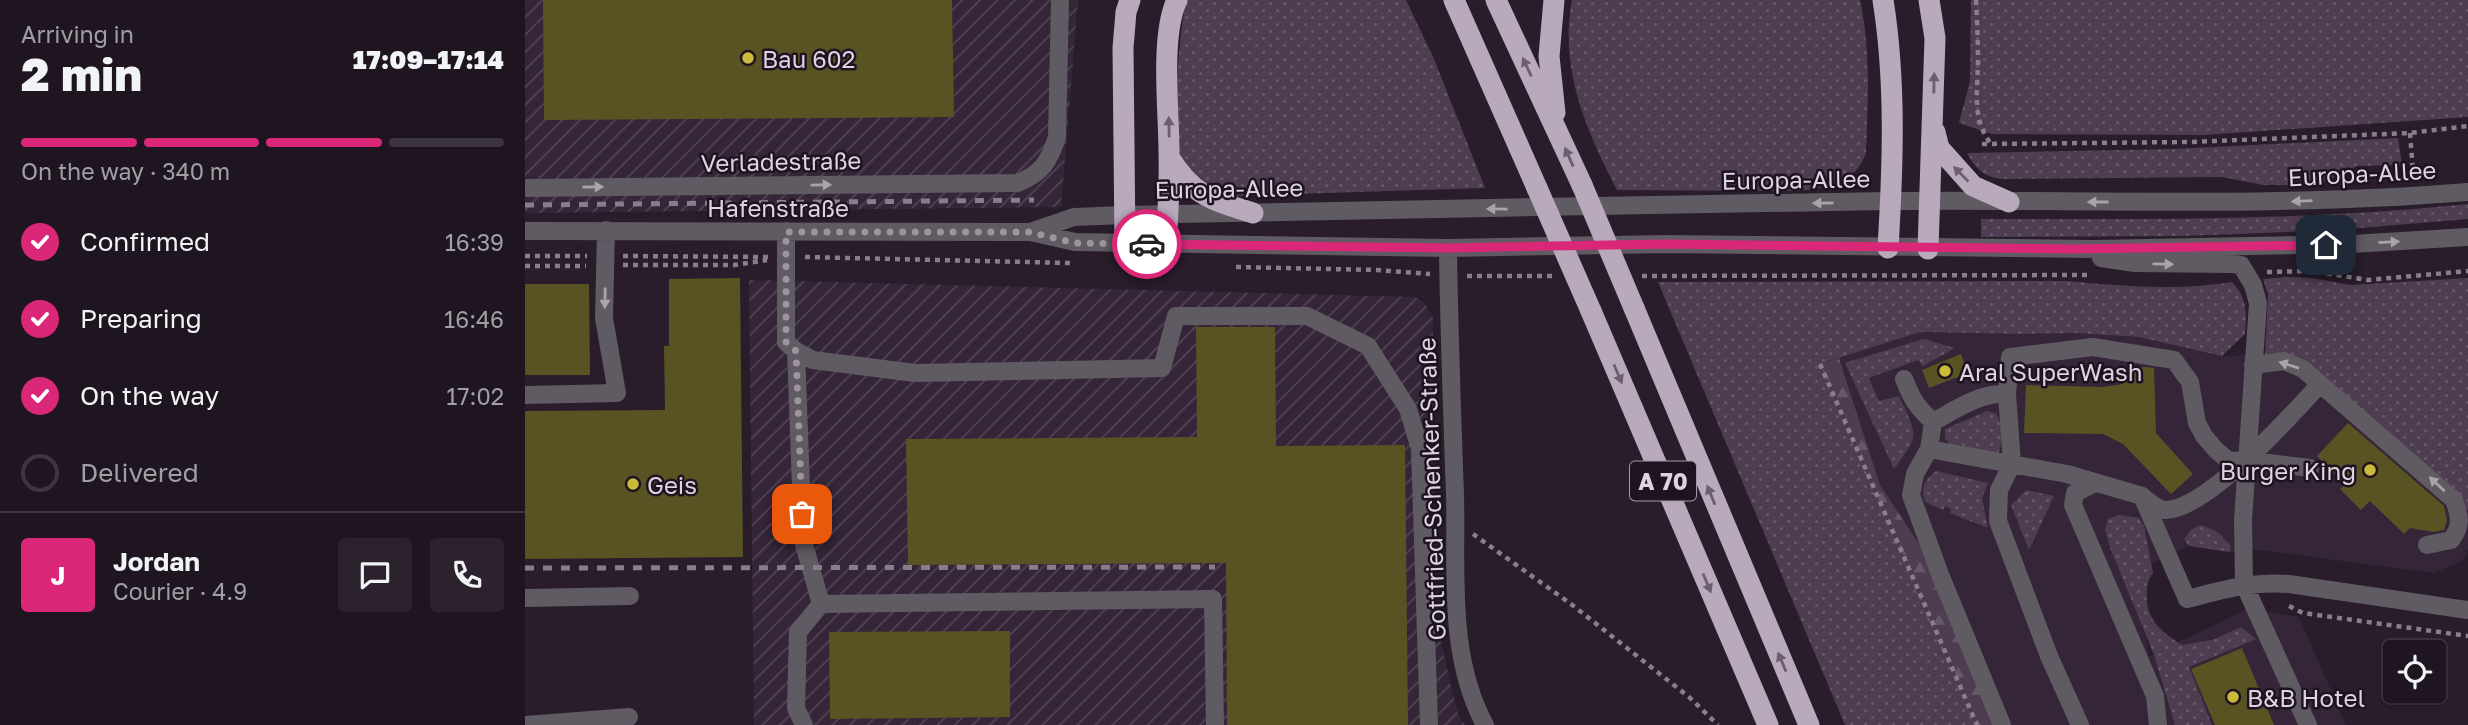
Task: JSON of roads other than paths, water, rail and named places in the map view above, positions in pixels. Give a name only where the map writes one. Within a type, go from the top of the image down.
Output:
[{"type":"highway","points":[[1125,244],[1123,48],[1126,12],[1130,0]]},
{"type":"highway","points":[[1166,244],[1169,157],[1168,47],[1172,9],[1177,0]]},
{"type":"highway","points":[[1445,0],[1458,9]]},
{"type":"highway","name":"A 70","points":[[1496,0],[1582,185],[1809,725]]},
{"type":"highway","points":[[1555,0],[1549,56],[1556,129]]},
{"type":"highway","points":[[1883,0],[1889,33],[1891,94],[1888,248]]},
{"type":"highway","points":[[1929,0],[1934,38],[1929,249]]},
{"type":"highway","name":"A 70","points":[[1458,9],[1768,725]]},
{"type":"highway","points":[[1933,126],[1939,148],[1954,167],[1973,186],[2009,202]]},
{"type":"highway","points":[[1169,157],[1179,173],[1198,193],[1253,213]]},
{"type":"street","name":"Verladestraße","points":[[525,188],[1018,183],[1036,175],[1051,156],[1057,137],[1059,0]]},
{"type":"street","name":"Europa-Allee","points":[[1124,215],[1891,201],[2264,202],[2396,198],[2468,192]]},
{"type":"street","name":"Hafenstraße","points":[[1030,232],[1074,217],[1124,215]]},
{"type":"street","name":"Hafenstraße","points":[[525,230],[1030,232],[1075,243],[1125,244]]},
{"type":"street","points":[[525,395],[617,393],[604,318],[606,230]]},
{"type":"street","points":[[786,232],[786,342],[813,360],[915,373],[1162,368],[1175,316],[1307,316],[1368,346],[1408,409],[1420,449],[1429,725]]},
{"type":"street","points":[[1125,244],[1448,248],[1666,244],[2072,249],[2352,244],[2468,237]]},
{"type":"street","name":"Gottfried-Schenker-Straße","points":[[1448,248],[1456,616],[1465,671],[1482,724]]},
{"type":"street","points":[[2072,249],[2102,258],[2135,263],[2241,265],[2253,285],[2258,303],[2243,520],[2243,584],[2308,725]]},
{"type":"street","points":[[2080,725],[2049,656],[1998,521],[1999,490],[2012,464],[2007,394],[2010,357],[2093,347],[2174,360],[2190,382],[2197,423],[2204,436],[2229,461],[2247,460],[2310,468]]},
{"type":"street","points":[[796,351],[803,541],[821,604]]},
{"type":"street","points":[[2253,365],[2284,361],[2303,369],[2454,500],[2461,517],[2457,533],[2451,540],[2427,545]]},
{"type":"street","points":[[1904,379],[1913,401],[1922,414],[1933,422]]},
{"type":"street","points":[[1929,449],[2067,474],[2142,496],[2157,508],[2167,510],[2195,499],[2247,460],[2319,385]]},
{"type":"street","points":[[1933,422],[1967,404],[1997,394],[2007,394]]},
{"type":"street","points":[[1933,422],[1929,449],[1915,474],[1911,495],[1941,577],[2002,725]]},
{"type":"street","points":[[2095,483],[2075,493],[2073,505],[2155,696],[2158,725]]},
{"type":"street","points":[[2142,496],[2187,599],[2243,584],[2262,582],[2468,610]]},
{"type":"street","points":[[525,598],[630,596]]},
{"type":"street","points":[[804,725],[796,708],[797,632],[821,604],[1213,598],[1215,725]]},
{"type":"street","points":[[525,725],[629,717]]},
{"type":"railway","points":[[525,205],[1034,200]]},
{"type":"railway","points":[[525,568],[1215,567]]},
{"type":"place","name":"Bau 602","points":[[748,58]]},
{"type":"place","name":"Aral SuperWash","points":[[1945,371]]},
{"type":"place","name":"Burger King","points":[[2370,470]]},
{"type":"place","name":"Geis","points":[[633,484]]},
{"type":"place","name":"B&B Hotel","points":[[2233,697]]}]
